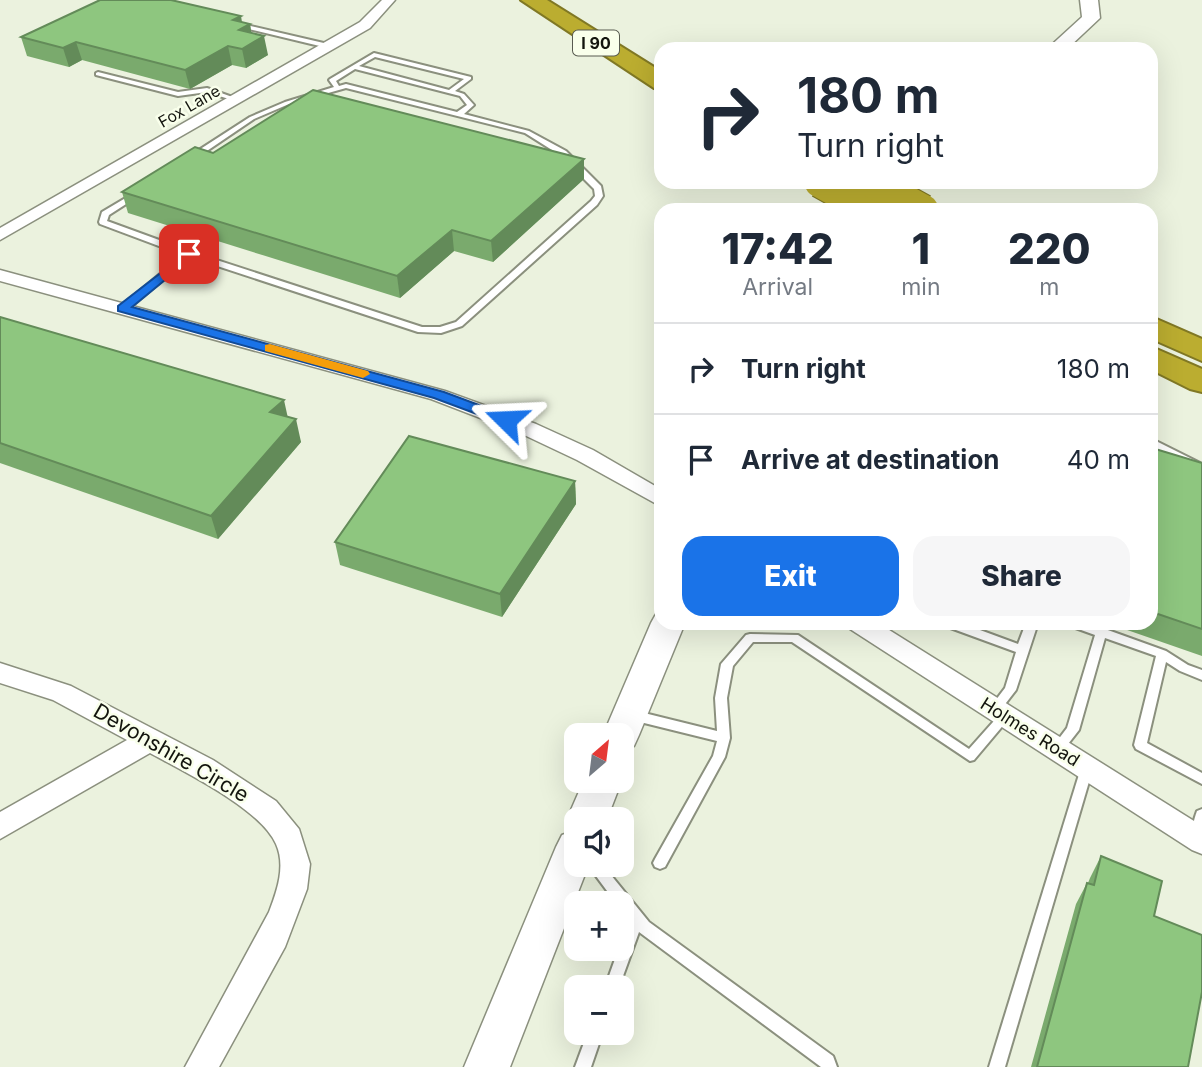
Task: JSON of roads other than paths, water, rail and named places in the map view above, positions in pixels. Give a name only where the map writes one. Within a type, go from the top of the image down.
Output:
[{"type":"highway","name":"I 90","points":[[532,0],[654,78]]},
{"type":"highway","points":[[832,189],[858,203]]},
{"type":"highway","points":[[885,189],[910,203]]},
{"type":"highway","points":[[1158,330],[1202,351]]},
{"type":"highway","points":[[1158,359],[1202,383]]},
{"type":"street","name":"Fox Lane","points":[[0,235],[373,19],[389,0]]},
{"type":"street","points":[[1064,42],[1091,18],[1089,0]]},
{"type":"street","points":[[862,203],[877,189]]},
{"type":"street","points":[[0,275],[439,395],[529,429],[585,455],[654,495]]},
{"type":"street","points":[[626,723],[664,630]]},
{"type":"street","name":"Holmes Road","points":[[870,630],[1087,768],[1200,831]]},
{"type":"street","name":"Devonshire Circle","points":[[0,673],[62,693],[237,788],[266,809],[289,838],[295,864],[292,889],[274,937],[201,1067]]},
{"type":"street","points":[[0,827],[148,740]]},
{"type":"street","points":[[487,1067],[564,877]]},
{"type":"lane","points":[[227,22],[328,46]]},
{"type":"lane","points":[[337,87],[332,80],[374,55],[468,78],[450,92]]},
{"type":"lane","points":[[354,67],[462,95],[471,105],[459,114]]},
{"type":"lane","points":[[98,74],[178,94],[207,90],[235,99]]},
{"type":"lane","points":[[139,192],[105,214],[103,222],[189,254],[422,330],[454,327],[594,204],[599,196],[598,187],[582,170],[544,141],[527,132],[357,88],[337,87],[252,118],[184,162]]},
{"type":"lane","points":[[123,309],[189,254]]},
{"type":"lane","points":[[1158,445],[1202,468]]},
{"type":"lane","points":[[968,630],[1022,650]]},
{"type":"lane","points":[[660,863],[719,757],[724,738],[721,698],[727,664],[750,638],[794,638],[970,756],[1000,713],[1029,630]]},
{"type":"lane","points":[[1095,630],[1162,654],[1184,668],[1202,675]]},
{"type":"lane","points":[[1057,749],[1073,730],[1101,632]]},
{"type":"lane","points":[[1162,654],[1140,744],[1202,779]]},
{"type":"lane","points":[[634,726],[724,738]]},
{"type":"lane","points":[[997,1067],[1087,768]]},
{"type":"lane","points":[[603,877],[643,927],[828,1061],[829,1067]]},
{"type":"lane","points":[[616,975],[637,919]]},
{"type":"lane","points":[[583,1067],[591,1045]]}]
